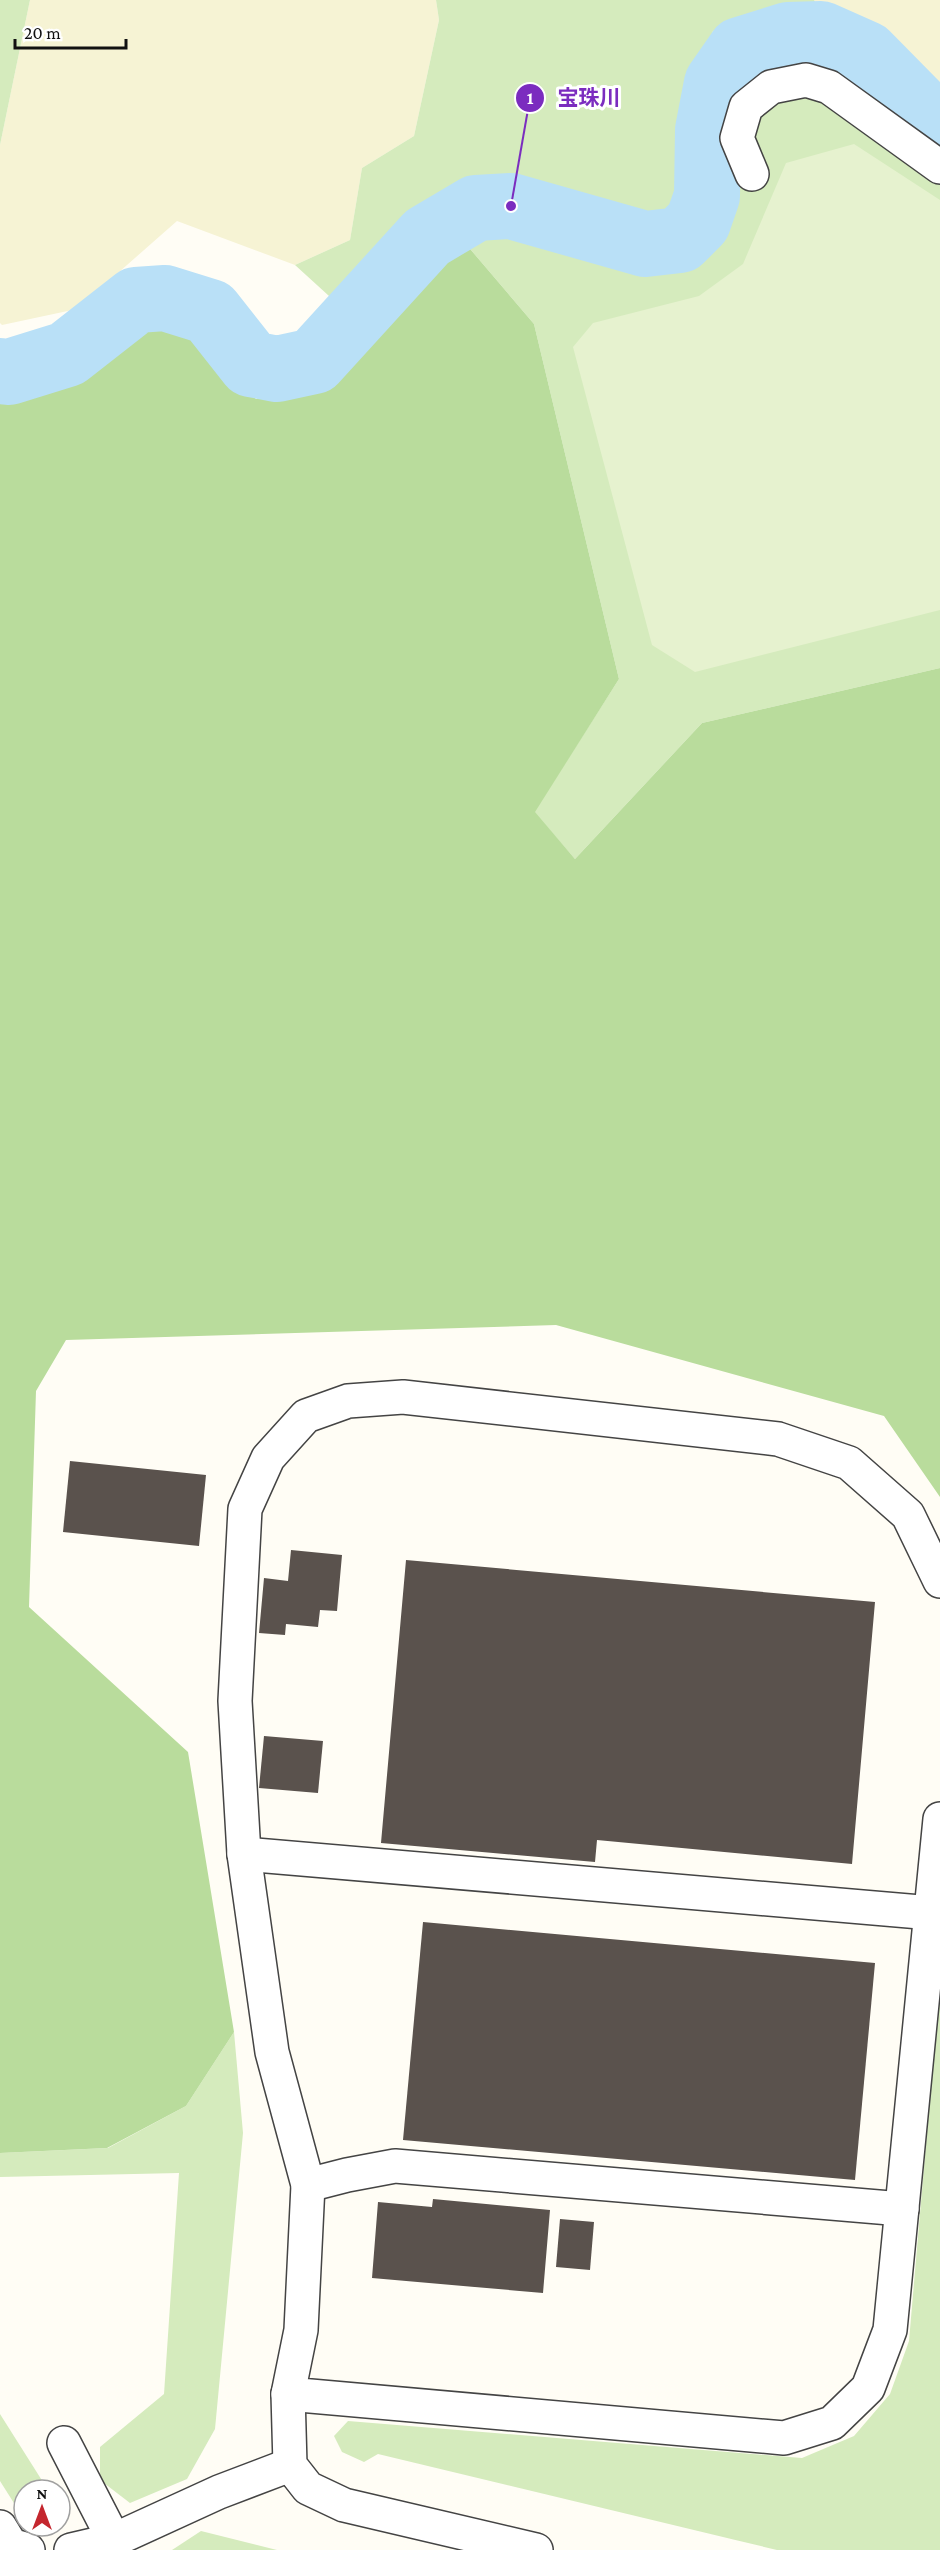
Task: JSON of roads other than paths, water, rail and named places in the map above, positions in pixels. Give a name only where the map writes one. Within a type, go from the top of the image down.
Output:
[{"type":"street","points":[[752,174],[737,138],[746,107],[771,87],[806,80],[830,87],[940,167]]},
{"type":"street","points":[[536,2550],[344,2505],[308,2488],[290,2465],[288,2394],[301,2330],[308,2185],[273,2052],[244,1854],[235,1701],[245,1509],[268,1458],[306,1416],[348,1401],[404,1397],[778,1438],[849,1462],[908,1515],[940,1581]]},
{"type":"street","points":[[288,2394],[784,2438],[831,2423],[868,2388],[890,2330],[940,1819]]},
{"type":"street","points":[[244,1854],[932,1913]]},
{"type":"street","points":[[308,2185],[395,2166],[902,2209]]},
{"type":"street","points":[[64,2443],[114,2540]]},
{"type":"street","points":[[71,2550],[114,2540],[219,2492],[290,2465]]},
{"type":"street","points":[[0,2527],[10,2545],[28,2550]]},
{"type":"waterway","points":[[0,371],[9,372],[67,354],[136,300],[165,298],[210,312],[251,364],[277,369],[314,361],[427,237],[476,208],[511,206],[645,244],[680,240],[698,222],[707,196],[708,130],[717,83],[740,50],[788,35],[821,34],[866,54],[940,129]]},
{"type":"place","name":"宝珠川","points":[[511,206]]}]
